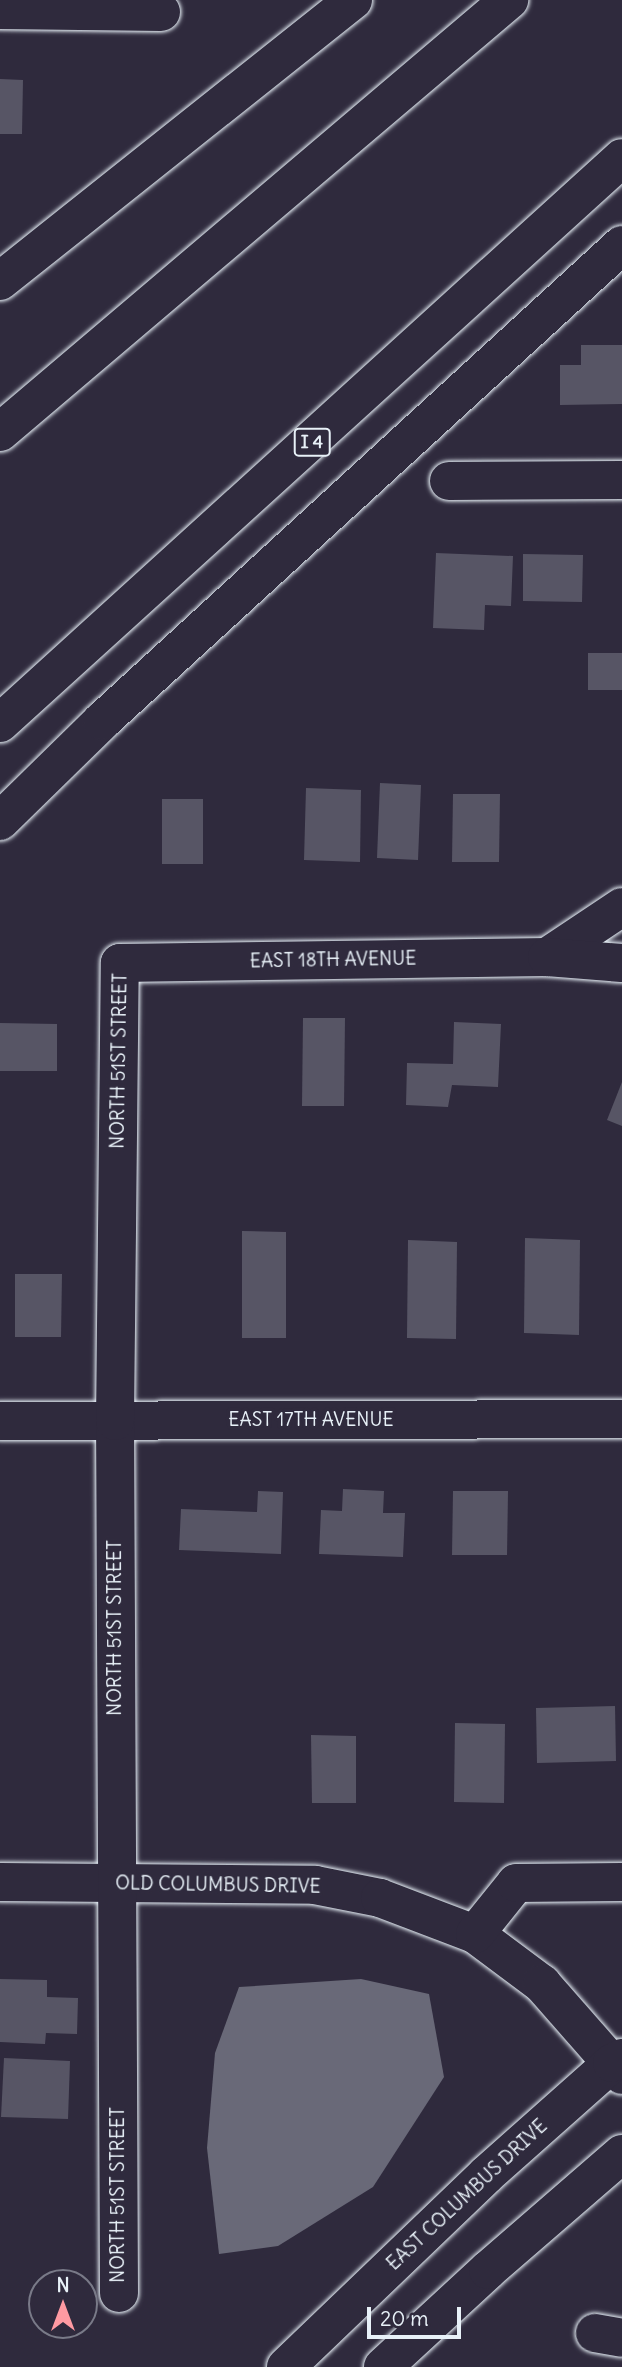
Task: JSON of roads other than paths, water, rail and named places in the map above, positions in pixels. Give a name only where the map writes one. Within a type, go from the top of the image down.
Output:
[{"type":"main road","points":[[0,281],[353,0]]},
{"type":"main road","points":[[0,432],[509,0]]},
{"type":"main road","points":[[0,10],[161,12]]},
{"type":"main road","name":"I 4","points":[[0,723],[622,158]]},
{"type":"main road","points":[[0,821],[102,721],[622,245]]},
{"type":"main road","points":[[449,481],[622,480]]},
{"type":"main road","points":[[547,957],[622,907]]},
{"type":"main road","name":"EAST 18TH AVENUE","points":[[120,963],[547,957],[622,963]]},
{"type":"main road","name":"NORTH 51ST STREET","points":[[119,2293],[115,1421],[120,963]]},
{"type":"main road","name":"EAST 17TH AVENUE","points":[[0,1421],[622,1419]]},
{"type":"main road","name":"OLD COLUMBUS DRIVE","points":[[0,1882],[315,1885],[380,1898],[475,1934],[542,1984],[619,2065]]},
{"type":"main road","points":[[475,1934],[516,1883],[622,1882]]},
{"type":"main road","name":"EAST COLUMBUS DRIVE","points":[[286,2367],[486,2175],[619,2065]]},
{"type":"main road","points":[[383,2367],[488,2270],[622,2154]]},
{"type":"water","points":[[361,1979],[429,1994],[444,2077],[373,2187],[278,2246],[219,2254],[207,2148],[215,2053],[239,1987]]}]
